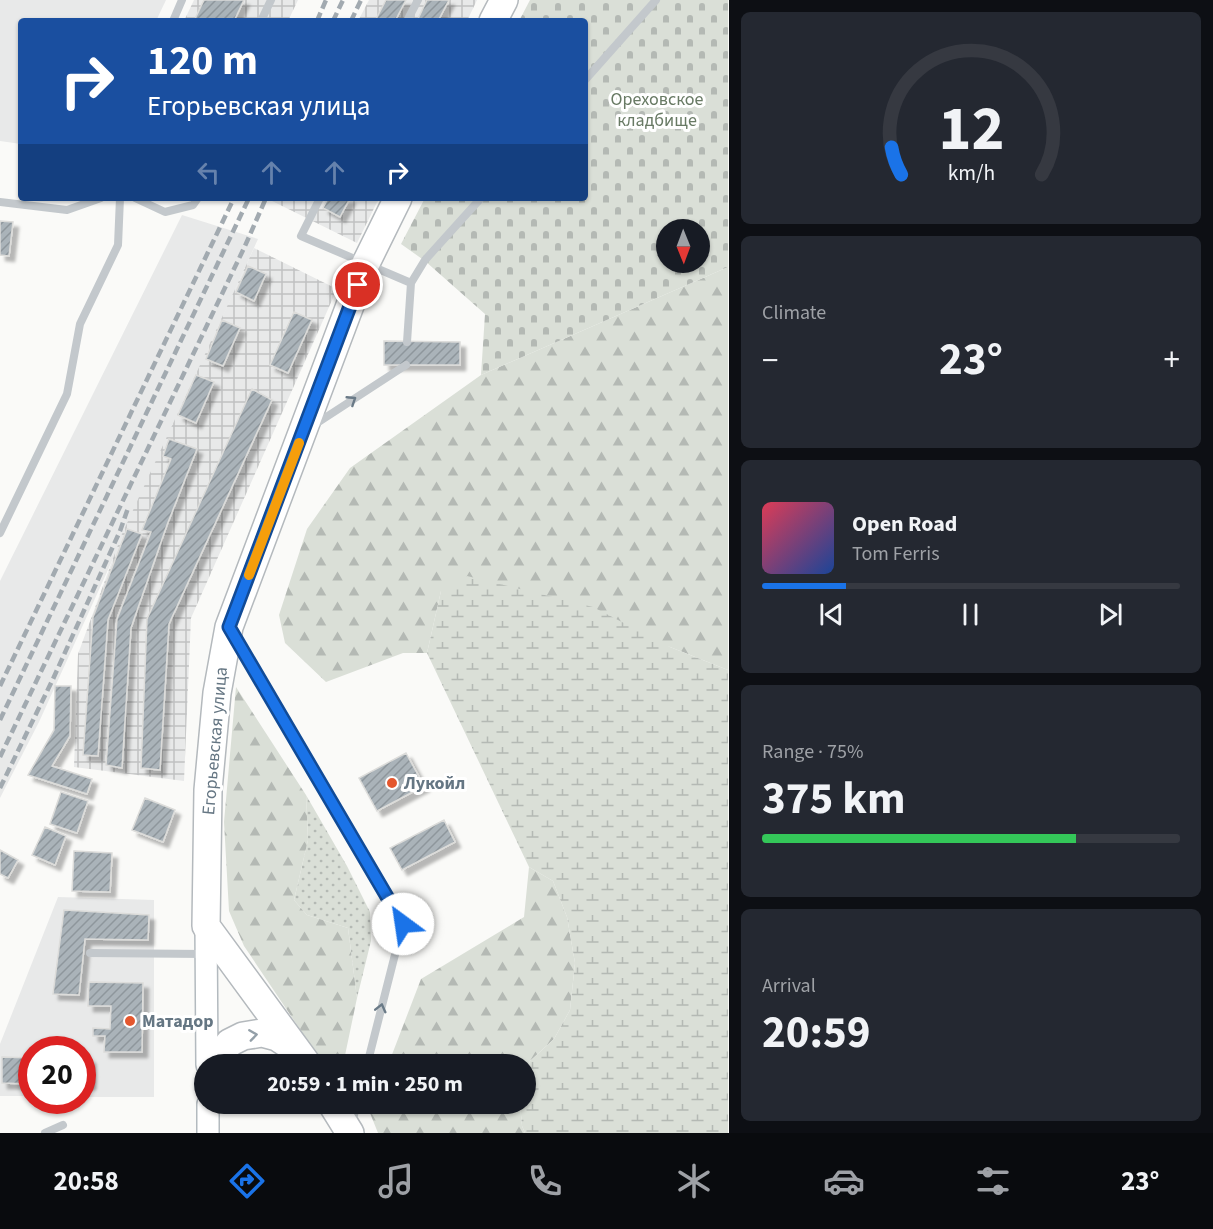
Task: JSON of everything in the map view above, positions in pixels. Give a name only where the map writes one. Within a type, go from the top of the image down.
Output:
[{"type":"highway","points":[[495,18],[504,0]]},
{"type":"highway","name":"Егорьевская улица","points":[[206,926],[208,790],[217,693],[229,627],[366,263],[397,201]]},
{"type":"highway","points":[[206,926],[300,1054]]},
{"type":"highway","points":[[222,1054],[229,1043],[243,1036],[262,1033],[277,1037],[298,1054]]},
{"type":"highway","points":[[338,1114],[349,1133]]},
{"type":"main road","name":"Егорьевская улица","points":[[206,926],[207,1054]]},
{"type":"main road","points":[[208,1114],[208,1133]]},
{"type":"lane","points":[[173,18],[182,0]]},
{"type":"lane","points":[[262,18],[271,0]]},
{"type":"lane","points":[[409,18],[418,0]]},
{"type":"lane","points":[[588,77],[656,0]]},
{"type":"lane","points":[[0,202],[67,210],[92,201]]},
{"type":"lane","points":[[0,533],[67,394],[80,324],[118,245],[120,201]]},
{"type":"lane","points":[[141,201],[165,212],[194,206],[196,201]]},
{"type":"lane","points":[[318,201],[301,236],[411,282]]},
{"type":"lane","points":[[407,342],[411,282],[425,261],[478,201]]},
{"type":"lane","points":[[303,432],[406,365]]},
{"type":"lane","points":[[229,627],[403,924],[370,1054]]},
{"type":"lane","points":[[90,953],[206,954]]},
{"type":"lane","points":[[349,1133],[354,1114]]},
{"type":"lane","points":[[45,1133],[63,1125]]},
{"type":"shaded area","points":[[0,0],[166,0],[157,18],[18,18],[18,144],[0,141]]},
{"type":"shaded area","points":[[194,0],[298,0],[289,18],[185,18]]},
{"type":"shaded area","points":[[369,0],[477,0],[468,18],[360,18]]},
{"type":"shaded area","points":[[272,201],[378,201],[357,243]]},
{"type":"shaded area","points":[[182,215],[258,239],[39,722],[0,798],[0,581]]},
{"type":"shaded area","points":[[254,248],[337,289],[191,618],[184,781],[74,767],[78,654],[122,534]]},
{"type":"shaded area","points":[[58,897],[154,900],[154,1097],[96,1097],[96,1036],[18,1036],[18,1096],[0,1096],[0,1044]]},
{"type":"green space","name":"Ореховское кладбище","points":[[530,0],[728,0],[728,267],[481,375],[485,314],[425,261],[401,244],[423,201],[588,201],[588,18],[521,18]]},
{"type":"green space","points":[[728,267],[728,670],[670,647],[441,591],[427,653],[403,653],[326,682],[285,643],[279,615],[307,529],[350,468],[481,375]]},
{"type":"green space","points":[[467,576],[593,607],[670,647],[728,670],[728,1133],[525,1133],[521,1114],[536,1114],[536,1056],[554,1039],[570,1010],[575,963],[567,917],[553,881],[529,867],[427,653],[441,591]]},
{"type":"green space","points":[[236,687],[306,795],[308,840],[294,900],[307,915],[348,928],[357,998],[345,1054],[317,1054],[244,946],[229,911],[224,822]]},
{"type":"green space","points":[[306,795],[347,866],[370,912],[371,941],[357,998],[348,928],[307,915],[294,900],[308,840]]},
{"type":"green space","points":[[529,867],[553,881],[567,917],[575,963],[570,1010],[554,1039],[536,1056],[392,1054],[421,979],[524,917]]},
{"type":"green space","points":[[370,1114],[521,1114],[525,1133],[378,1133]]},
{"type":"building","points":[[204,0],[244,0],[235,18],[195,18]]},
{"type":"building","points":[[386,0],[406,0],[397,18],[377,18]]},
{"type":"building","points":[[427,0],[449,0],[440,18],[418,18]]},
{"type":"building","points":[[326,201],[348,201],[340,217],[323,208]]},
{"type":"building","points":[[0,221],[13,222],[9,256],[0,255]]},
{"type":"building","points":[[248,266],[266,274],[254,301],[236,292]]},
{"type":"building","points":[[294,312],[312,320],[288,373],[270,365]]},
{"type":"building","points":[[222,320],[240,328],[223,366],[206,359]]},
{"type":"building","points":[[384,341],[460,342],[460,365],[384,365]]},
{"type":"building","points":[[196,375],[214,382],[196,423],[178,415]]},
{"type":"building","points":[[252,389],[272,400],[169,624],[160,770],[141,768],[147,619]]},
{"type":"building","points":[[169,439],[197,449],[167,525],[131,628],[122,768],[106,765],[117,619],[151,532],[142,530],[171,459],[163,456]]},
{"type":"building","points":[[127,529],[142,534],[108,620],[98,756],[83,755],[93,617]]},
{"type":"building","points":[[55,686],[71,686],[70,736],[52,766],[92,779],[87,794],[28,775],[54,730]]},
{"type":"building","points":[[406,753],[424,786],[377,811],[359,778]]},
{"type":"building","points":[[61,792],[88,801],[77,833],[50,824]]},
{"type":"building","points":[[145,798],[175,810],[163,842],[132,830]]},
{"type":"building","points":[[444,820],[455,842],[402,870],[390,848]]},
{"type":"building","points":[[45,827],[66,836],[55,865],[32,855]]},
{"type":"building","points":[[0,850],[18,860],[8,878],[0,874]]},
{"type":"building","points":[[74,851],[112,853],[110,892],[72,891]]},
{"type":"building","points":[[64,910],[149,915],[148,940],[85,939],[79,995],[53,994]]},
{"type":"building","points":[[89,982],[143,983],[142,1052],[104,1052],[105,1036],[93,1036],[93,1028],[110,1029],[111,1006],[88,1006]]},
{"type":"building","points":[[2,1057],[18,1058],[18,1084],[2,1083]]},
{"type":"railway","points":[[318,18],[326,0]]},
{"type":"railway","points":[[334,18],[343,0]]},
{"type":"railway","points":[[352,18],[361,0]]},
{"type":"railway","points":[[0,686],[233,201]]},
{"type":"railway","points":[[0,720],[248,201]]},
{"type":"railway","points":[[0,757],[265,201]]},
{"type":"railway","points":[[0,788],[53,679],[120,531],[128,508]]},
{"type":"slow traffic","points":[[249,575],[299,443]]},
{"type":"place","name":"Лукойл","points":[[392,783]]},
{"type":"place","name":"Матадор","points":[[130,1021]]},
{"type":"route","points":[[358,285],[229,627],[403,924]]}]
